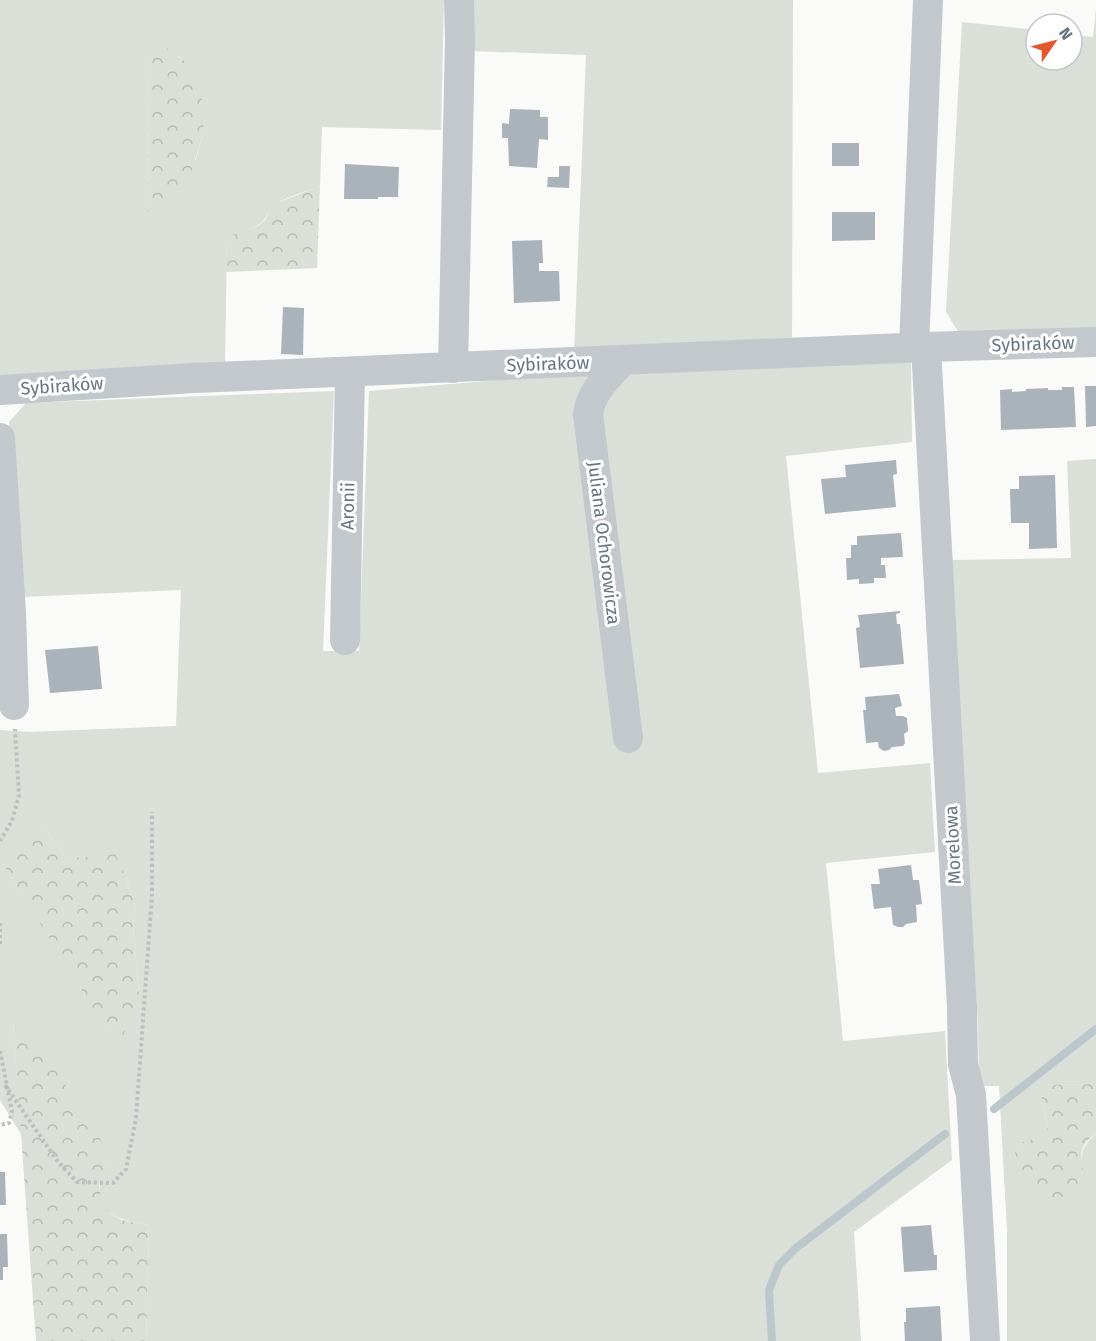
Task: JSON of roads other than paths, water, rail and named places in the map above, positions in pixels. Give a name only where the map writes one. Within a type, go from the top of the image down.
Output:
[{"type":"street","points":[[453,368],[459,0]]},
{"type":"street","name":"Morelowa","points":[[928,0],[920,348],[962,1007],[963,1064],[971,1095],[985,1341]]},
{"type":"street","name":"Sybiraków","points":[[0,390],[194,378],[1096,342]]},
{"type":"street","name":"Juliana Ochorowicza","points":[[623,360],[598,387],[590,403],[588,414],[628,738]]},
{"type":"street","name":"Aronii","points":[[345,640],[350,372]]},
{"type":"street","points":[[0,438],[11,613],[14,705]]},
{"type":"waterway","points":[[994,1109],[1096,1029]]},
{"type":"waterway","points":[[772,1341],[769,1290],[779,1265],[796,1248],[945,1134]]}]
